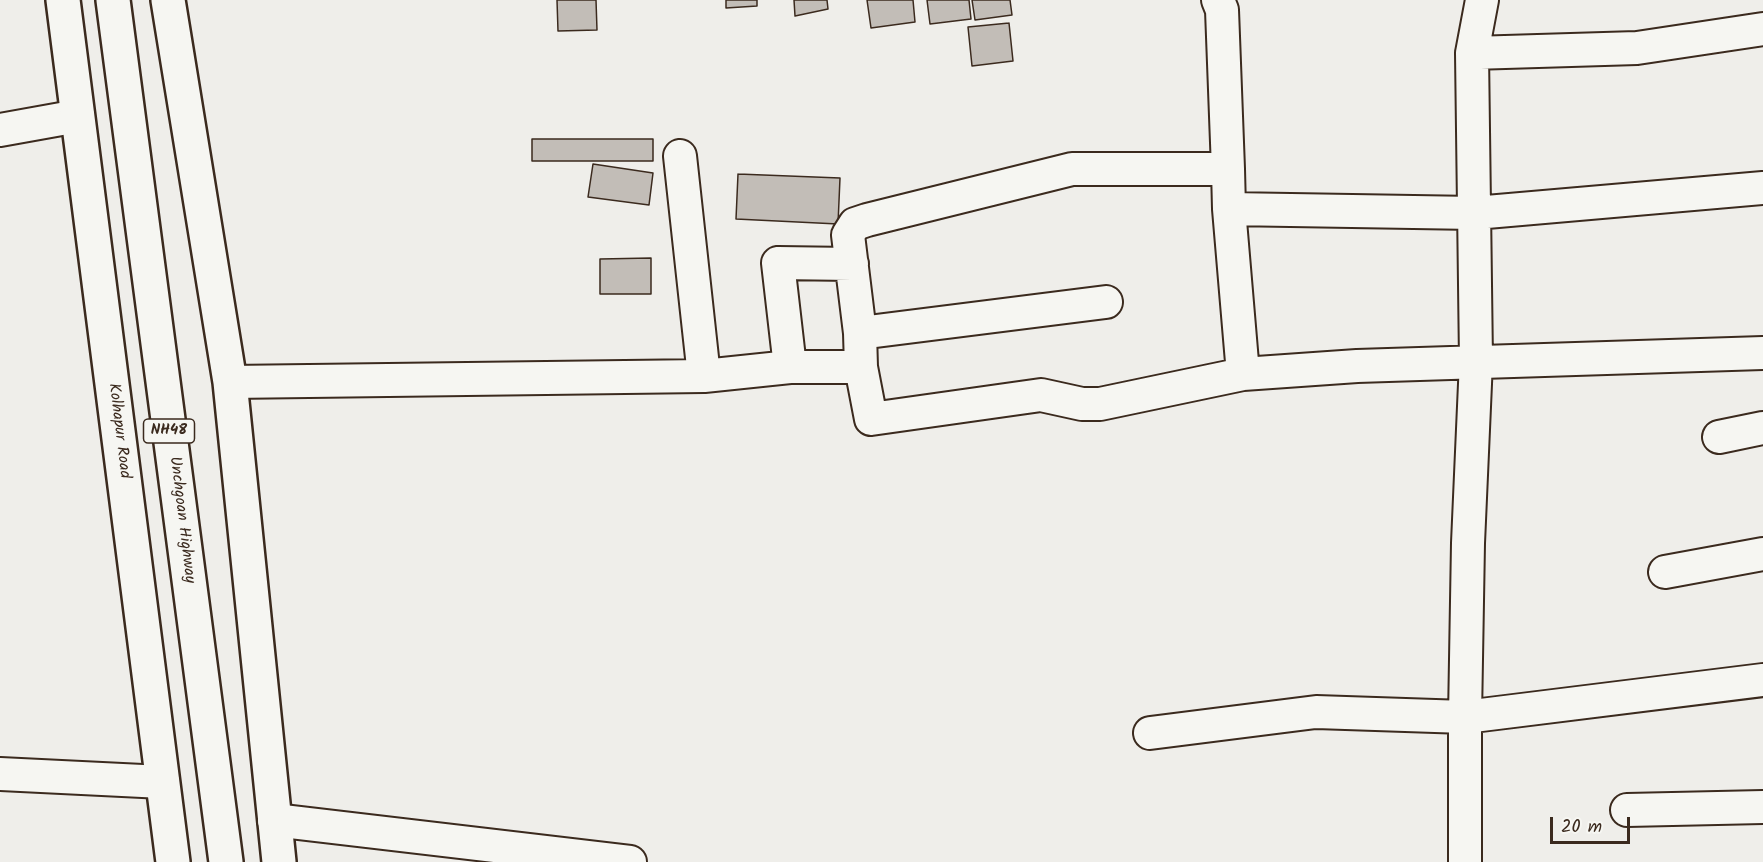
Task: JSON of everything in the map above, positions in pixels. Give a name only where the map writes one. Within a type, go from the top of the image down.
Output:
[{"type":"highway","name":"Kolhapur Road","points":[[63,0],[173,862]]},
{"type":"highway","name":"Unchgoan Highway","points":[[113,0],[226,862]]},
{"type":"highway","points":[[168,0],[230,382],[279,862]]},
{"type":"street","points":[[1218,0],[1222,10],[1229,209],[1243,374]]},
{"type":"street","points":[[1465,862],[1468,543],[1476,361],[1472,53],[1482,0]]},
{"type":"street","points":[[1472,53],[1638,48],[1763,28]]},
{"type":"street","points":[[0,130],[78,116]]},
{"type":"street","points":[[680,156],[704,376]]},
{"type":"street","points":[[1228,169],[1072,169],[855,224],[848,235],[860,333],[861,367],[871,419],[1041,395],[1082,404],[1100,404],[1243,374],[1476,361],[1763,353]]},
{"type":"street","points":[[1229,209],[1475,213],[1763,188]]},
{"type":"street","points":[[790,367],[778,263],[852,264]]},
{"type":"street","points":[[860,333],[1106,302]]},
{"type":"street","points":[[230,382],[704,376],[790,367],[861,367]]},
{"type":"street","points":[[1719,437],[1763,428]]},
{"type":"street","points":[[1665,572],[1763,554]]},
{"type":"street","points":[[1150,733],[1316,712],[1465,717],[1763,680]]},
{"type":"street","points":[[0,774],[163,782]]},
{"type":"street","points":[[1627,810],[1763,807]]},
{"type":"street","points":[[274,820],[560,858],[630,862]]},
{"type":"building","points":[[557,0],[596,0],[597,30],[558,31]]},
{"type":"building","points":[[726,0],[757,0],[757,6],[726,8]]},
{"type":"building","points":[[794,0],[827,0],[828,9],[795,16]]},
{"type":"building","points":[[867,0],[913,0],[915,22],[871,28]]},
{"type":"building","points":[[927,0],[969,0],[971,19],[930,24]]},
{"type":"building","points":[[972,0],[1010,0],[1012,15],[975,20]]},
{"type":"building","points":[[1009,23],[1013,61],[972,66],[968,27]]},
{"type":"building","points":[[532,139],[653,139],[653,161],[532,161]]},
{"type":"building","points":[[593,164],[653,173],[649,205],[588,197]]},
{"type":"building","points":[[738,174],[840,178],[838,224],[736,219]]},
{"type":"building","points":[[651,258],[651,294],[600,294],[600,259]]}]
